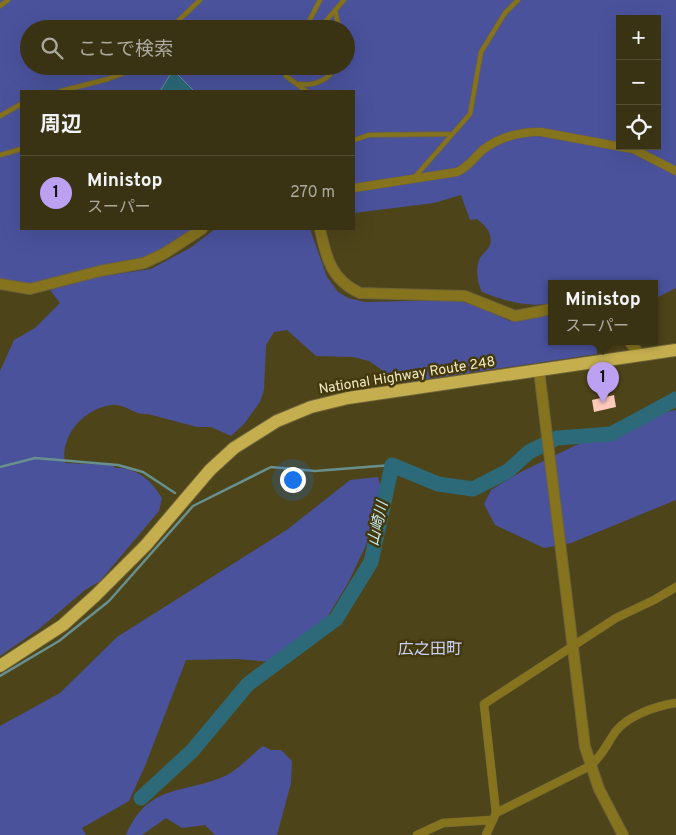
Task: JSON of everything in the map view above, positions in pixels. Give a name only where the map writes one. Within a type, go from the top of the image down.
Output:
[{"type":"highway","name":"National Highway Route 248","points":[[0,666],[63,625],[83,607],[146,545],[210,470],[234,448],[262,429],[294,414],[330,402],[676,350]]},
{"type":"street","points":[[355,188],[457,172],[466,168],[485,149],[494,143],[529,132],[541,132],[633,149],[676,171]]},
{"type":"street","points":[[0,284],[30,289],[100,271],[144,263],[165,253],[200,230]]},
{"type":"street","points":[[320,230],[326,256],[336,277],[348,288],[360,293],[465,296],[514,316],[548,310]]},
{"type":"street","points":[[632,345],[640,355]]},
{"type":"street","points":[[539,370],[585,747],[599,789],[624,835]]},
{"type":"street","points":[[486,835],[494,816],[484,704],[616,618],[676,587]]},
{"type":"street","points":[[417,835],[443,823],[494,816],[590,766],[602,756],[618,729],[634,718],[653,709],[676,703]]},
{"type":"lane","points":[[0,6],[8,0]]},
{"type":"lane","points":[[182,20],[200,0]]},
{"type":"lane","points":[[311,20],[320,0]]},
{"type":"lane","points":[[326,20],[344,0]]},
{"type":"lane","points":[[413,179],[470,114],[479,62],[488,38],[505,13],[518,0]]},
{"type":"lane","points":[[334,10],[337,20]]},
{"type":"lane","points":[[65,90],[119,75]]},
{"type":"lane","points":[[286,75],[300,84],[305,90]]},
{"type":"lane","points":[[300,84],[308,85],[323,81],[328,75]]},
{"type":"lane","points":[[0,116],[20,105]]},
{"type":"lane","points":[[355,140],[369,136],[452,134]]},
{"type":"lane","points":[[0,154],[20,149]]},
{"type":"shaded area","points":[[0,0],[676,0],[676,169],[640,150],[661,150],[661,15],[616,15],[616,144],[514,133],[459,169],[355,186],[355,90],[20,90],[20,230],[191,230],[161,250],[143,258],[34,284],[20,285],[0,279]]},
{"type":"shaded area","points":[[170,75],[178,75],[193,90],[161,90]]},
{"type":"shaded area","points":[[539,134],[616,148],[616,150],[635,151],[676,173],[676,288],[658,297],[658,280],[548,280],[548,303],[533,305],[516,303],[482,292],[477,271],[480,258],[491,241],[488,230],[480,221],[477,219],[470,220],[461,195],[434,203],[355,213],[355,192],[458,175],[487,150],[514,138]]},
{"type":"shaded area","points":[[214,230],[310,230],[327,277],[338,292],[348,298],[365,302],[455,300],[471,304],[510,321],[548,315],[548,345],[597,345],[597,354],[401,383],[369,361],[353,357],[316,356],[287,330],[274,332],[266,345],[264,390],[260,402],[244,424],[231,436],[211,427],[197,427],[139,413],[125,407],[111,405],[101,407],[83,418],[70,433],[64,453],[65,463],[113,465],[115,468],[130,470],[143,476],[154,486],[162,498],[159,511],[100,581],[85,590],[39,629],[0,656],[0,371],[14,340],[35,328],[60,303],[50,290],[97,277],[151,269],[190,248]]},
{"type":"shaded area","points":[[676,410],[676,500],[571,543],[544,548],[495,525],[484,504],[491,490],[521,472],[572,447],[642,418]]},
{"type":"shaded area","points":[[378,477],[385,505],[348,583],[324,622],[284,663],[237,659],[186,660],[145,766],[129,801],[82,828],[86,835],[0,835],[0,726],[60,693],[117,637],[288,529],[350,480]]},
{"type":"shaded area","points":[[263,746],[271,750],[281,750],[292,761],[291,783],[277,835],[215,835],[205,825],[182,828],[166,818],[142,835],[126,835],[135,818],[145,806],[157,798],[227,775]]},
{"type":"building","points":[[614,395],[616,407],[594,412],[592,400]]},
{"type":"waterway","name":"山崎川","points":[[141,798],[192,751],[248,684],[336,619],[371,562],[392,465],[438,484],[473,489],[508,471],[529,452],[557,438],[611,434],[676,399]]},
{"type":"waterway","points":[[0,467],[35,458],[118,465],[143,472],[175,493]]},
{"type":"waterway","points":[[0,676],[59,641],[109,601],[193,506],[271,467],[315,471],[392,465]]},
{"type":"place","name":"Ministop","points":[[603,403]]},
{"type":"district","name":"広之田町","points":[[430,650]]}]
